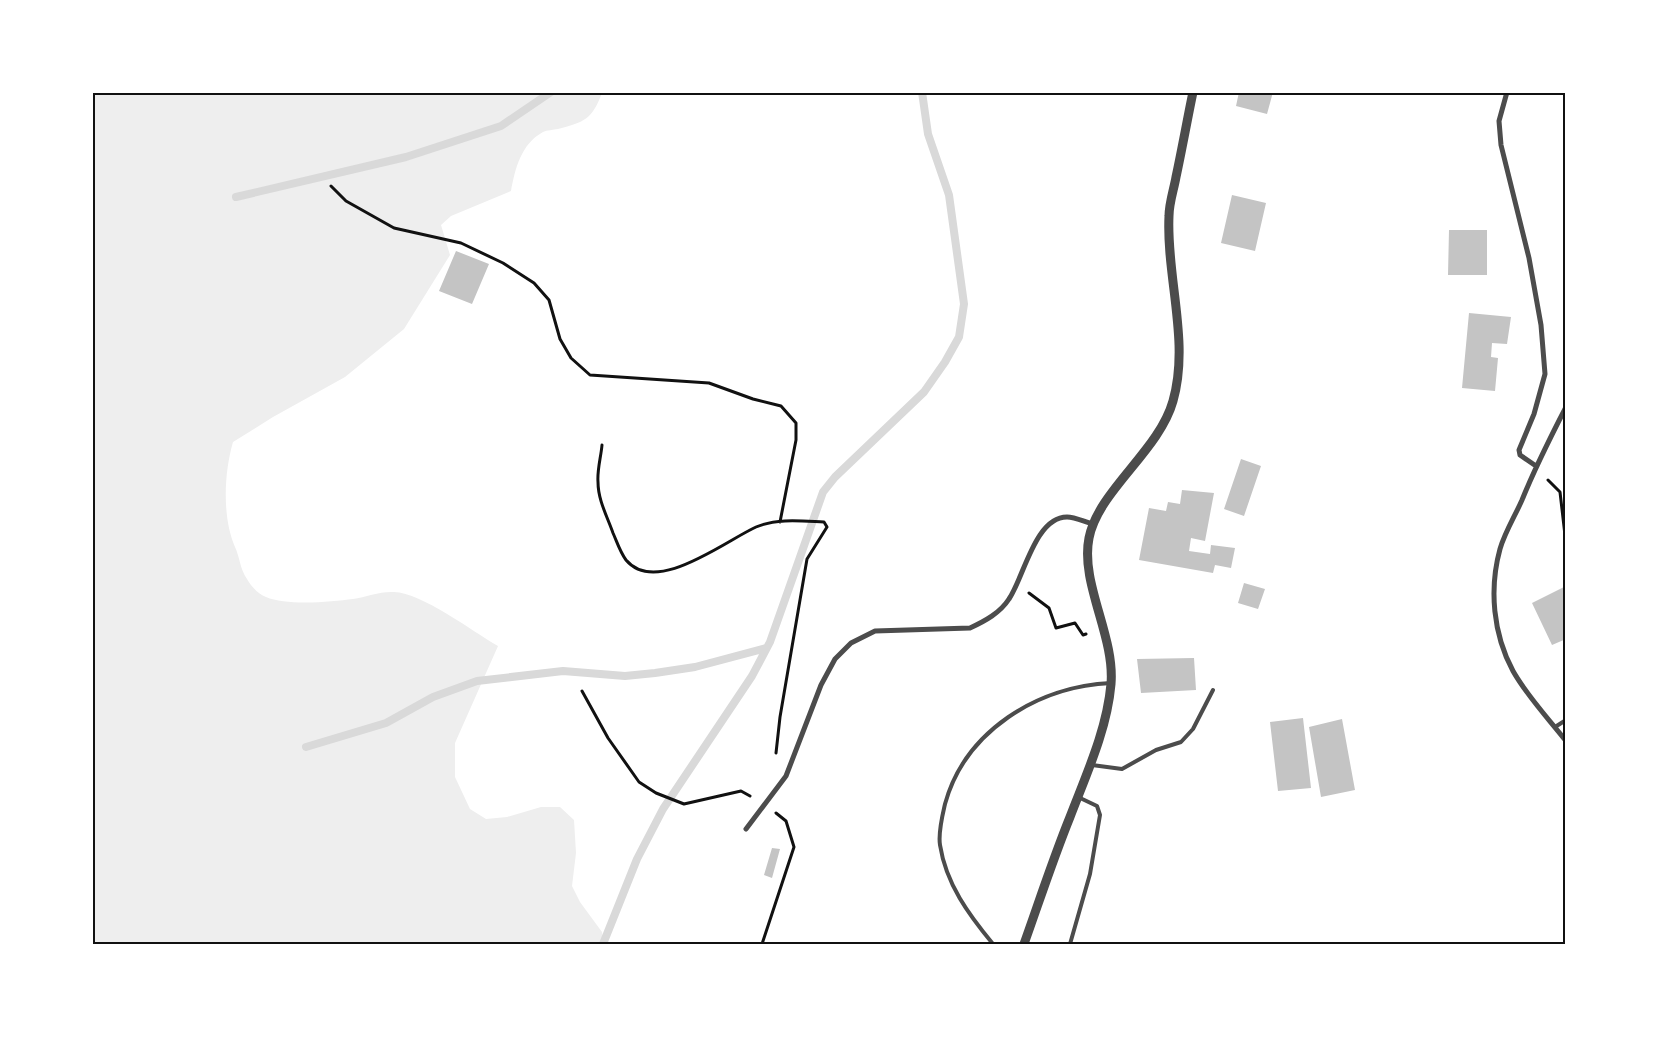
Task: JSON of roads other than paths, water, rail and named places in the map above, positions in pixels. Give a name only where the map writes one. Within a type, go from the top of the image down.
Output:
[{"type":"street","points":[[1024,944],[1090,765],[1106,711],[1111,684],[1108,652],[1088,555],[1093,524],[1106,502],[1162,428],[1174,400],[1180,340],[1171,263],[1168,215],[1193,92]]},
{"type":"street","points":[[1507,92],[1499,121],[1501,145],[1529,258],[1541,325],[1544,374],[1534,414],[1519,450],[1520,456],[1536,466]]},
{"type":"street","points":[[1566,407],[1536,466],[1500,549],[1494,593],[1495,618],[1501,644],[1513,670],[1566,741]]},
{"type":"street","points":[[746,829],[786,776],[821,685],[835,659],[851,643],[875,631],[970,628],[999,612],[1018,585],[1034,546],[1050,524],[1067,517],[1093,524]]},
{"type":"lane","points":[[993,944],[962,903],[947,876],[939,844],[942,816],[950,787],[968,754],[992,729],[1024,707],[1063,691],[1094,684],[1111,684]]},
{"type":"lane","points":[[1090,765],[1122,769],[1156,750],[1181,742],[1193,729],[1213,690]]},
{"type":"lane","points":[[1555,727],[1566,720]]},
{"type":"lane","points":[[1070,944],[1090,874],[1100,815],[1097,806],[1078,797]]},
{"type":"waterway","points":[[236,197],[406,157],[501,126],[551,92]]},
{"type":"waterway","points":[[603,944],[637,859],[663,809],[752,676],[770,642],[823,492],[835,477],[924,392],[945,362],[959,337],[964,304],[949,195],[928,134],[922,92]]},
{"type":"waterway","points":[[306,747],[386,723],[433,697],[477,681],[563,671],[625,676],[655,673],[695,667],[766,648]]}]
